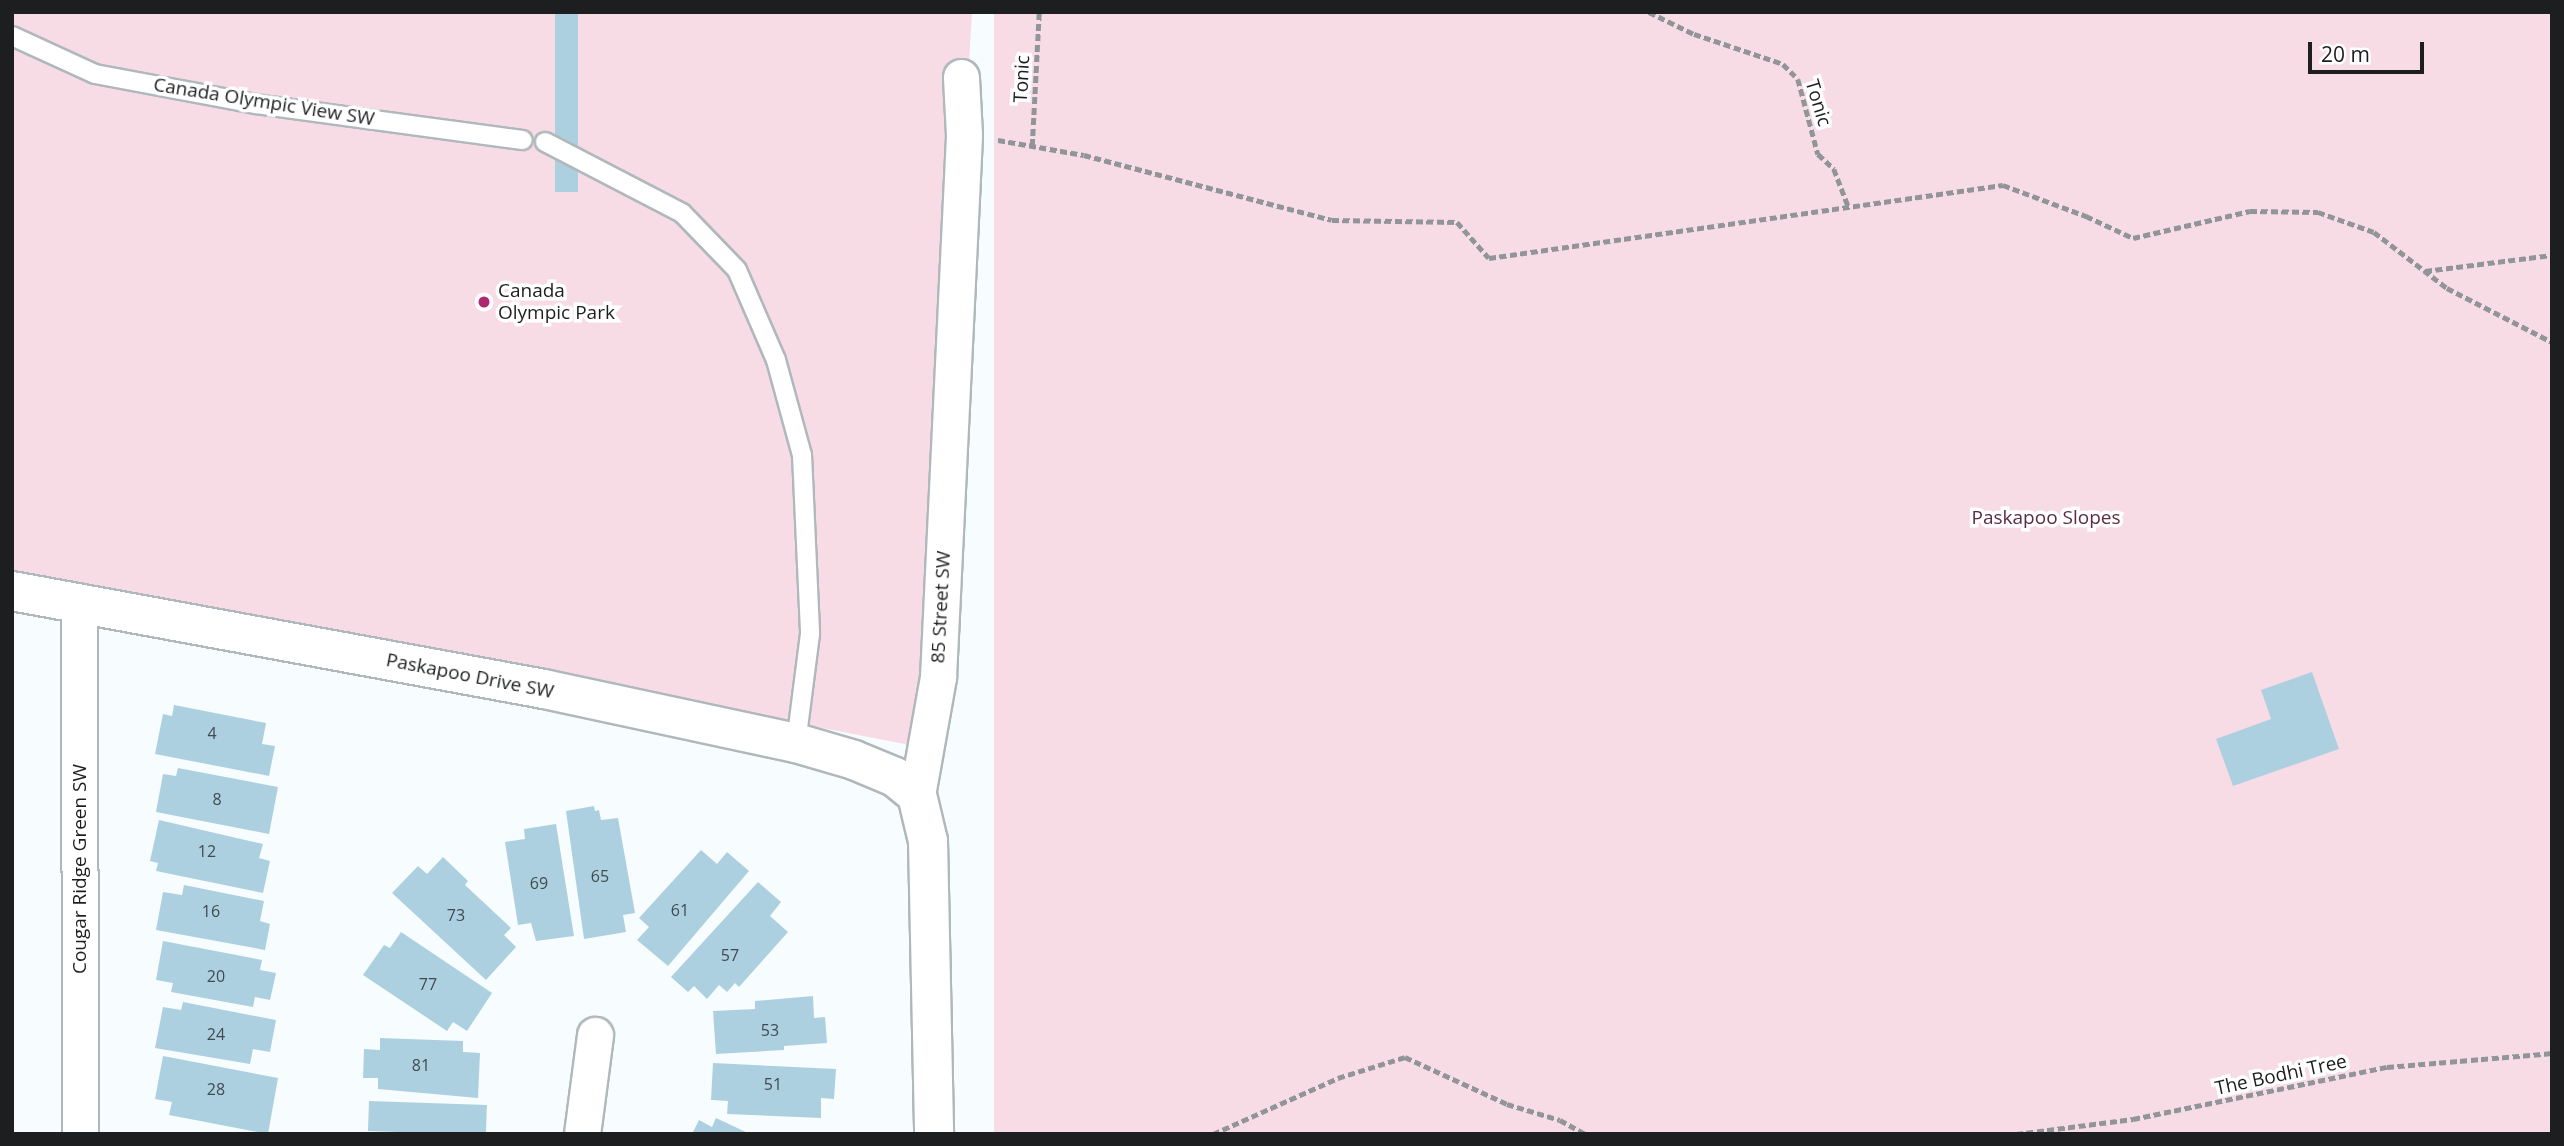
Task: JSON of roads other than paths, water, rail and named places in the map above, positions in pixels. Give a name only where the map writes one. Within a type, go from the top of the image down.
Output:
[{"type":"street","name":"85 Street SW","points":[[934,1134],[928,841],[917,795],[937,677],[964,135],[961,77]]},
{"type":"street","name":"Paskapoo Drive SW","points":[[12,591],[544,690],[796,743],[895,778],[917,795]]},
{"type":"street","name":"Cougar Ridge Green SW","points":[[79,603],[80,1134]]},
{"type":"street","points":[[582,1134],[595,1035]]},
{"type":"lane","name":"Canada Olympic View SW","points":[[12,36],[95,74],[256,104],[523,140]]},
{"type":"lane","points":[[545,142],[682,213],[737,270],[776,360],[802,456],[810,634],[796,743]]},
{"type":"place","name":"Canada Olympic Park","points":[[484,302]]},
{"type":"park label","name":"Paskapoo Slopes","points":[[2046,518]]}]
